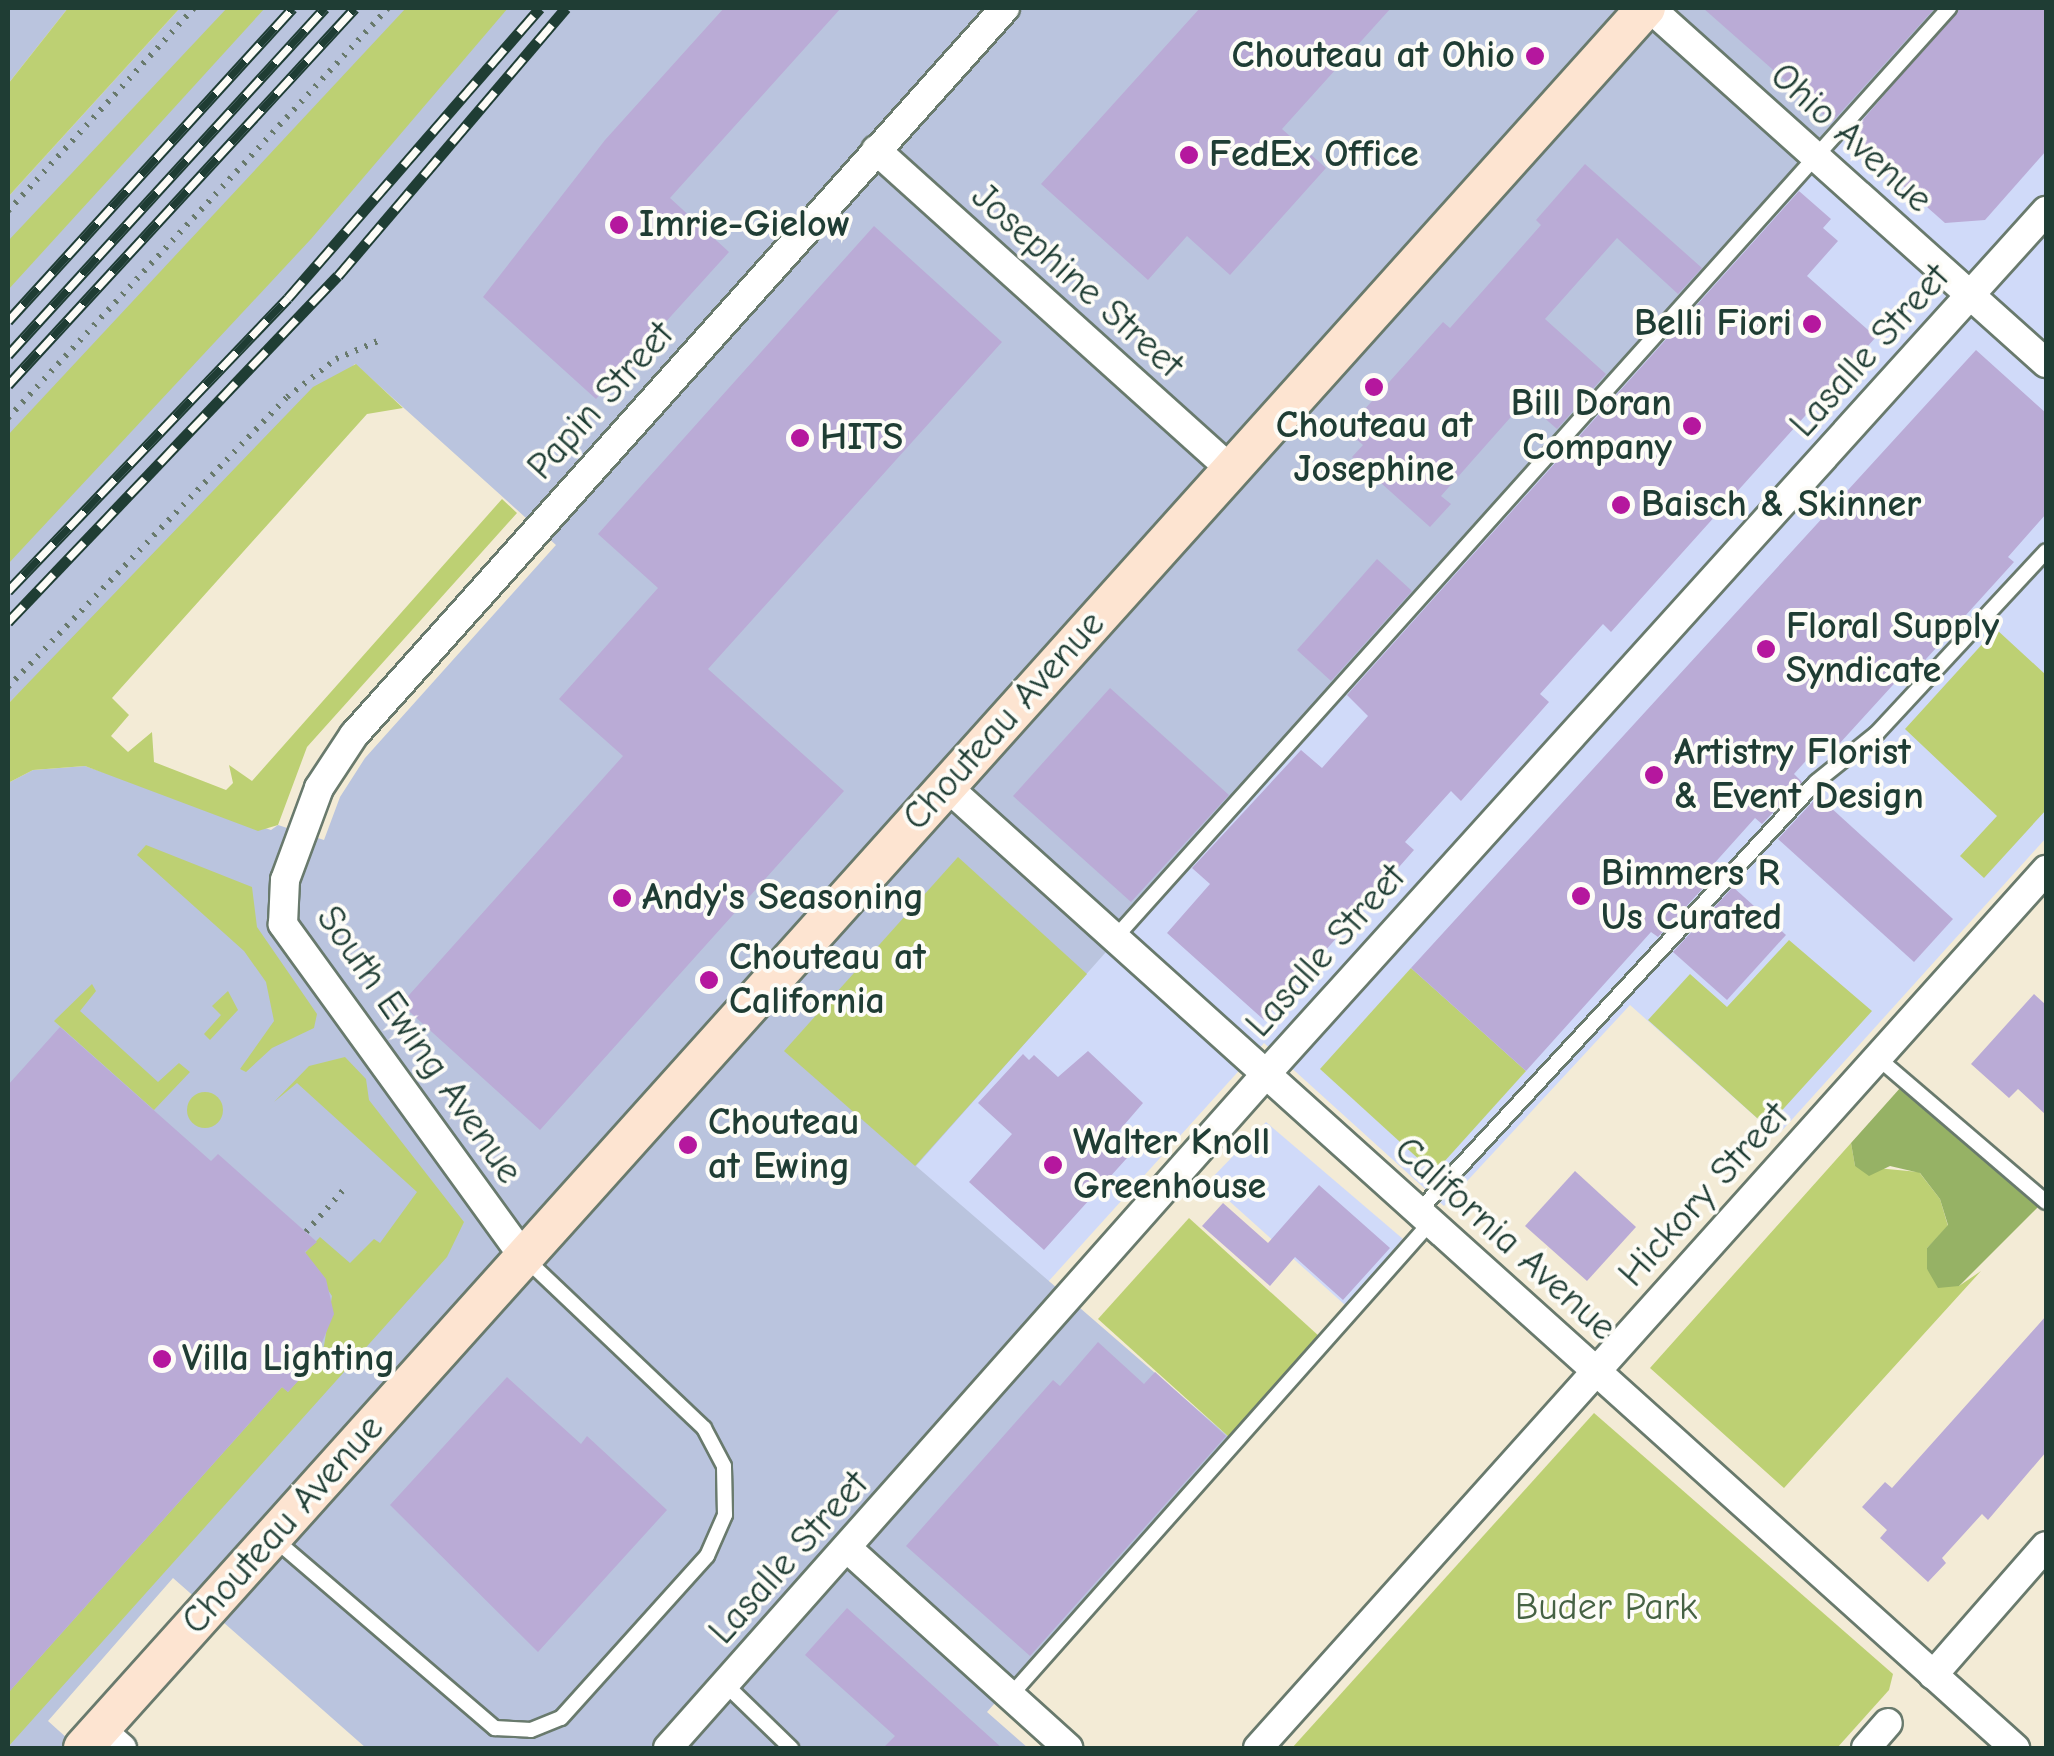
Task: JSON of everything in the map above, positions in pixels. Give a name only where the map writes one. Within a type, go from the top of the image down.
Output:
[{"type":"main road","name":"Chouteau Avenue","points":[[102,1742],[272,1536],[1229,468],[1648,8]]},
{"type":"street","name":"Papin Street","points":[[289,868],[318,788],[354,735],[1005,8]]},
{"type":"street","name":"Ohio Avenue","points":[[1648,8],[2046,363]]},
{"type":"street","name":"Josephine Street","points":[[876,150],[1229,468]]},
{"type":"street","name":"Lasalle Street","points":[[668,1748],[1265,1074],[2046,211]]},
{"type":"street","name":"California Avenue","points":[[945,786],[2015,1748]]},
{"type":"street","name":"South Ewing Avenue","points":[[289,868],[281,903],[294,946],[524,1256]]},
{"type":"street","name":"Hickory Street","points":[[1258,1748],[2046,870]]},
{"type":"street","points":[[1933,1675],[2046,1546]]},
{"type":"street","points":[[848,1549],[1068,1748]]},
{"type":"street","points":[[1866,1748],[1888,1723]]},
{"type":"lane","points":[[1114,938],[1949,8]]},
{"type":"lane","points":[[1010,1696],[1424,1217],[1816,782],[1878,733],[2046,550]]},
{"type":"lane","points":[[1878,1058],[2046,1202]]},
{"type":"lane","points":[[272,1536],[495,1728],[531,1730],[561,1718],[708,1556],[725,1515],[724,1466],[704,1428],[524,1256]]},
{"type":"lane","points":[[726,1685],[791,1748]]},
{"type":"path","points":[[8,212],[194,8]]},
{"type":"path","points":[[8,418],[388,8]]},
{"type":"path","points":[[8,687],[287,397],[336,359],[378,341]]},
{"type":"path","points":[[306,1232],[345,1188]]},
{"type":"shaded area","points":[[8,8],[68,8],[8,84]]},
{"type":"shaded area","points":[[180,8],[1944,8],[916,1166],[1229,1437],[987,1712],[1028,1748],[366,1748],[173,1578],[48,1721],[78,1748],[8,1748],[8,783],[33,770],[85,766],[271,830],[278,825],[324,840],[340,797],[365,758],[556,545],[355,364],[8,704],[8,197]]},
{"type":"shaded area","points":[[1944,8],[2046,8],[2046,838],[1777,1136],[1630,1005],[1444,1206],[1264,1043],[1047,1283],[915,1166]]},
{"type":"shaded area","points":[[1266,1122],[1403,1239],[1345,1305],[1208,1182]]},
{"type":"green space","points":[[68,8],[180,8],[8,197],[8,84]]},
{"type":"green space","points":[[227,8],[265,8],[8,290],[8,241]]},
{"type":"green space","points":[[406,8],[508,8],[311,239],[8,564],[8,435]]},
{"type":"green space","points":[[356,364],[403,408],[367,414],[112,698],[129,715],[111,736],[128,752],[152,732],[154,762],[226,790],[233,783],[229,765],[252,781],[502,499],[517,513],[307,747],[278,825],[258,831],[85,766],[33,770],[8,783],[8,704],[313,387]]},
{"type":"green space","points":[[1996,629],[2046,675],[2046,810],[1984,878],[1960,856],[1997,816],[1905,729]]},
{"type":"green space","points":[[146,845],[252,887],[257,927],[317,1014],[314,1028],[272,1048],[246,1072],[240,1069],[274,1021],[266,982],[244,951],[137,855]]},
{"type":"green space","points":[[958,857],[1087,974],[915,1166],[784,1051]]},
{"type":"green space","points":[[1789,940],[1872,1011],[1767,1127],[1648,1020],[1690,974],[1727,1007]]},
{"type":"green space","points":[[1411,968],[1526,1071],[1434,1173],[1320,1069]]},
{"type":"green space","points":[[92,984],[96,991],[80,1011],[158,1082],[179,1063],[190,1072],[154,1110],[54,1021]]},
{"type":"green space","points":[[228,991],[238,1010],[210,1040],[204,1034],[221,1015],[212,1006]]},
{"type":"green space","points":[[345,1057],[366,1079],[369,1100],[464,1222],[447,1257],[8,1747],[8,1693],[282,1387],[288,1392],[323,1352],[332,1296],[304,1254],[320,1237],[350,1263],[374,1239],[380,1243],[417,1192],[297,1083],[274,1102],[309,1066]]},
{"type":"green space","points":[[1901,1087],[2039,1206],[1959,1286],[1938,1288],[1927,1269],[1927,1248],[1948,1225],[1940,1199],[1920,1173],[1890,1166],[1869,1176],[1855,1166],[1851,1143]]},
{"type":"green space","points":[[205,1092],[218,1097],[223,1110],[218,1123],[205,1128],[192,1123],[187,1110],[192,1097]]},
{"type":"green space","points":[[1851,1143],[1855,1166],[1919,1172],[1940,1199],[1948,1226],[1927,1248],[1927,1269],[1959,1286],[1981,1271],[1784,1488],[1650,1368]]},
{"type":"green space","points":[[1189,1218],[1320,1337],[1229,1437],[1098,1319]]},
{"type":"green space","name":"Buder Park","points":[[1594,1413],[1893,1674],[1889,1690],[1837,1748],[1292,1748]]},
{"type":"building","name":"Imrie-Gielow","points":[[724,8],[841,8],[670,198],[729,252],[596,399],[483,297],[605,140]]},
{"type":"building","name":"FedEx Office","points":[[1200,8],[1391,8],[1282,129],[1326,168],[1230,275],[1187,236],[1148,280],[1041,184]]},
{"type":"building","points":[[1703,8],[1935,8],[1832,122]]},
{"type":"building","points":[[1959,8],[2046,8],[2046,151],[1985,220],[1945,223],[1848,137]]},
{"type":"building","points":[[1585,164],[1702,268],[1678,294],[1617,238],[1545,319],[1606,374],[1557,429],[1525,401],[1441,496],[1451,504],[1430,527],[1352,457],[1363,445],[1346,430],[1443,322],[1450,328],[1541,225],[1536,220]]},
{"type":"building","points":[[1799,191],[1831,219],[1823,228],[1838,241],[1807,276],[1876,337],[1611,632],[1603,624],[1540,694],[1549,702],[1461,801],[1451,791],[1405,842],[1414,850],[1264,1020],[1167,933],[1210,884],[1192,868],[1301,750],[1322,768],[1368,716],[1347,695]]},
{"type":"building","points":[[874,226],[1002,342],[708,669],[844,791],[540,1130],[401,1004],[623,756],[559,699],[658,588],[598,534]]},
{"type":"building","points":[[1976,350],[2046,413],[2046,514],[2008,557],[2014,562],[1907,680],[1902,675],[1840,743],[1830,734],[1794,774],[1802,782],[1762,824],[1755,818],[1711,867],[1717,873],[1658,937],[1651,932],[1526,1071],[1411,968]]},
{"type":"building","points":[[1377,559],[1412,591],[1331,681],[1297,650]]},
{"type":"building","points":[[1110,688],[1229,795],[1131,902],[1013,796]]},
{"type":"building","points":[[1818,796],[1953,919],[1914,962],[1778,839]]},
{"type":"building","points":[[1733,887],[1786,935],[1727,1000],[1673,952]]},
{"type":"building","points":[[2034,994],[2046,1005],[2046,1115],[2018,1089],[2009,1098],[1971,1064]]},
{"type":"building","name":"Villa Lighting","points":[[60,1027],[211,1161],[218,1154],[317,1242],[305,1252],[326,1279],[334,1314],[312,1366],[288,1392],[282,1387],[8,1693],[8,1085]]},
{"type":"building","name":"Walter Knoll Greenhouse","points":[[1088,1051],[1143,1103],[1118,1132],[1136,1148],[1044,1250],[969,1182],[1012,1134],[978,1103],[1023,1054],[1029,1060],[1034,1055],[1058,1077]]},
{"type":"building","points":[[1575,1171],[1636,1227],[1587,1281],[1525,1226]]},
{"type":"building","points":[[1319,1185],[1390,1248],[1343,1300],[1295,1257],[1270,1286],[1202,1226],[1223,1203],[1268,1243]]},
{"type":"building","points":[[2046,1316],[2046,1452],[1988,1520],[1982,1514],[1942,1558],[1946,1563],[1928,1582],[1880,1538],[1887,1530],[1862,1507],[1885,1482],[1892,1488]]},
{"type":"building","points":[[1098,1342],[1144,1384],[1155,1372],[1226,1436],[1030,1656],[906,1546],[1053,1380],[1060,1386]]},
{"type":"building","points":[[507,1377],[581,1444],[587,1436],[667,1510],[538,1652],[390,1505]]},
{"type":"building","points":[[847,1608],[1002,1748],[883,1748],[895,1736],[805,1655]]},
{"type":"railway","points":[[8,321],[293,8]]},
{"type":"railway","points":[[8,355],[325,8]]},
{"type":"railway","points":[[8,385],[355,8]]},
{"type":"railway","points":[[8,591],[288,298],[540,8]]},
{"type":"railway","points":[[8,622],[338,276],[566,8]]},
{"type":"place","name":"Chouteau at Ohio","points":[[1535,56]]},
{"type":"place","name":"FedEx Office","points":[[1189,155]]},
{"type":"place","name":"Imrie-Gielow","points":[[619,225]]},
{"type":"place","name":"Belli Fiori","points":[[1812,324]]},
{"type":"place","name":"Chouteau at Josephine","points":[[1374,387]]},
{"type":"place","name":"Bill Doran Company","points":[[1692,426]]},
{"type":"place","name":"HITS","points":[[800,438]]},
{"type":"place","name":"Baisch & Skinner","points":[[1621,505]]},
{"type":"place","name":"Floral Supply Syndicate","points":[[1766,649]]},
{"type":"place","name":"Artistry Florist & Event Design","points":[[1654,775]]},
{"type":"place","name":"Bimmers R Us Curated","points":[[1581,896]]},
{"type":"place","name":"Andy's Seasoning","points":[[622,898]]},
{"type":"place","name":"Chouteau at California","points":[[709,980]]},
{"type":"place","name":"Chouteau at Ewing","points":[[688,1145]]},
{"type":"place","name":"Walter Knoll Greenhouse","points":[[1053,1165]]},
{"type":"place","name":"Villa Lighting","points":[[162,1359]]}]
